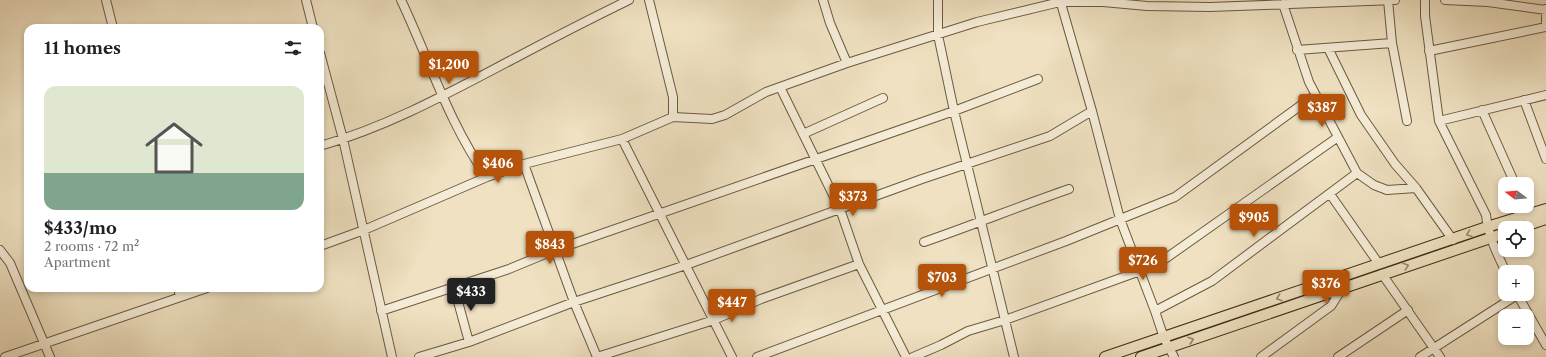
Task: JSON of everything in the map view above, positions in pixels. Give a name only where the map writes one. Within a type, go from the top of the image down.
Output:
[{"type":"main road","points":[[1534,210],[1546,209]]},
{"type":"main road","points":[[1140,357],[1343,287],[1380,269],[1522,213]]},
{"type":"main road","points":[[1534,223],[1546,219]]},
{"type":"main road","points":[[1106,357],[1380,269],[1498,235]]},
{"type":"street","points":[[106,0],[112,24]]},
{"type":"street","points":[[306,0],[312,24]]},
{"type":"street","points":[[401,0],[443,96],[474,159],[487,177]]},
{"type":"street","points":[[324,145],[343,139],[443,96],[630,0]]},
{"type":"street","points":[[649,0],[673,97],[673,117]]},
{"type":"street","points":[[823,0],[830,23],[847,63]]},
{"type":"street","points":[[938,0],[938,35],[954,111],[1014,357]]},
{"type":"street","points":[[1388,0],[1392,43],[1407,121]]},
{"type":"street","points":[[324,245],[364,230],[487,177],[524,164],[622,139],[673,117],[712,119],[725,115],[766,92],[847,63],[977,22],[1060,1],[1102,2],[1146,6],[1210,3],[1283,4],[1305,2],[1395,0]]},
{"type":"street","points":[[1425,0],[1425,16],[1429,51],[1439,120],[1486,215],[1487,227],[1502,265]]},
{"type":"street","points":[[1429,51],[1546,26],[1546,9],[1488,2],[1445,0]]},
{"type":"street","points":[[1060,1],[1092,111],[1120,219],[1156,311],[1164,338],[1174,357]]},
{"type":"street","points":[[1283,4],[1308,82],[1357,173],[1374,185],[1387,190],[1416,188]]},
{"type":"street","points":[[1297,50],[1392,43]]},
{"type":"street","points":[[1328,48],[1335,65],[1361,115],[1395,164],[1416,188],[1453,240]]},
{"type":"street","points":[[324,68],[343,139],[392,357]]},
{"type":"street","points":[[381,311],[509,269],[555,250],[954,111],[1038,78]]},
{"type":"street","points":[[780,87],[840,209],[859,264],[905,356],[941,345],[968,331],[1005,320],[1140,271],[1162,261],[1338,137]]},
{"type":"street","points":[[757,357],[1175,197],[1315,95]]},
{"type":"street","points":[[1439,120],[1546,95]]},
{"type":"street","points":[[803,134],[883,98]]},
{"type":"street","points":[[1524,100],[1546,159]]},
{"type":"street","points":[[1482,110],[1512,177]]},
{"type":"street","points":[[419,357],[469,342],[574,302],[686,265],[840,209],[1050,136],[1092,111]]},
{"type":"street","points":[[622,139],[732,357]]},
{"type":"street","points":[[524,164],[574,302],[597,357],[714,320],[762,299],[859,264]]},
{"type":"street","points":[[1156,311],[1212,281],[1357,173]]},
{"type":"street","points":[[924,242],[981,222],[1010,209],[1069,189]]},
{"type":"street","points":[[1330,194],[1440,357]]},
{"type":"street","points":[[0,250],[10,264],[50,357]]},
{"type":"street","points":[[454,287],[469,342]]},
{"type":"street","points":[[1261,357],[1331,306],[1343,287]]},
{"type":"street","points":[[179,292],[180,297]]},
{"type":"street","points":[[5,357],[195,292]]},
{"type":"street","points":[[1420,357],[1506,301]]},
{"type":"street","points":[[1521,301],[1546,345]]},
{"type":"street","points":[[1338,357],[1408,310]]}]
